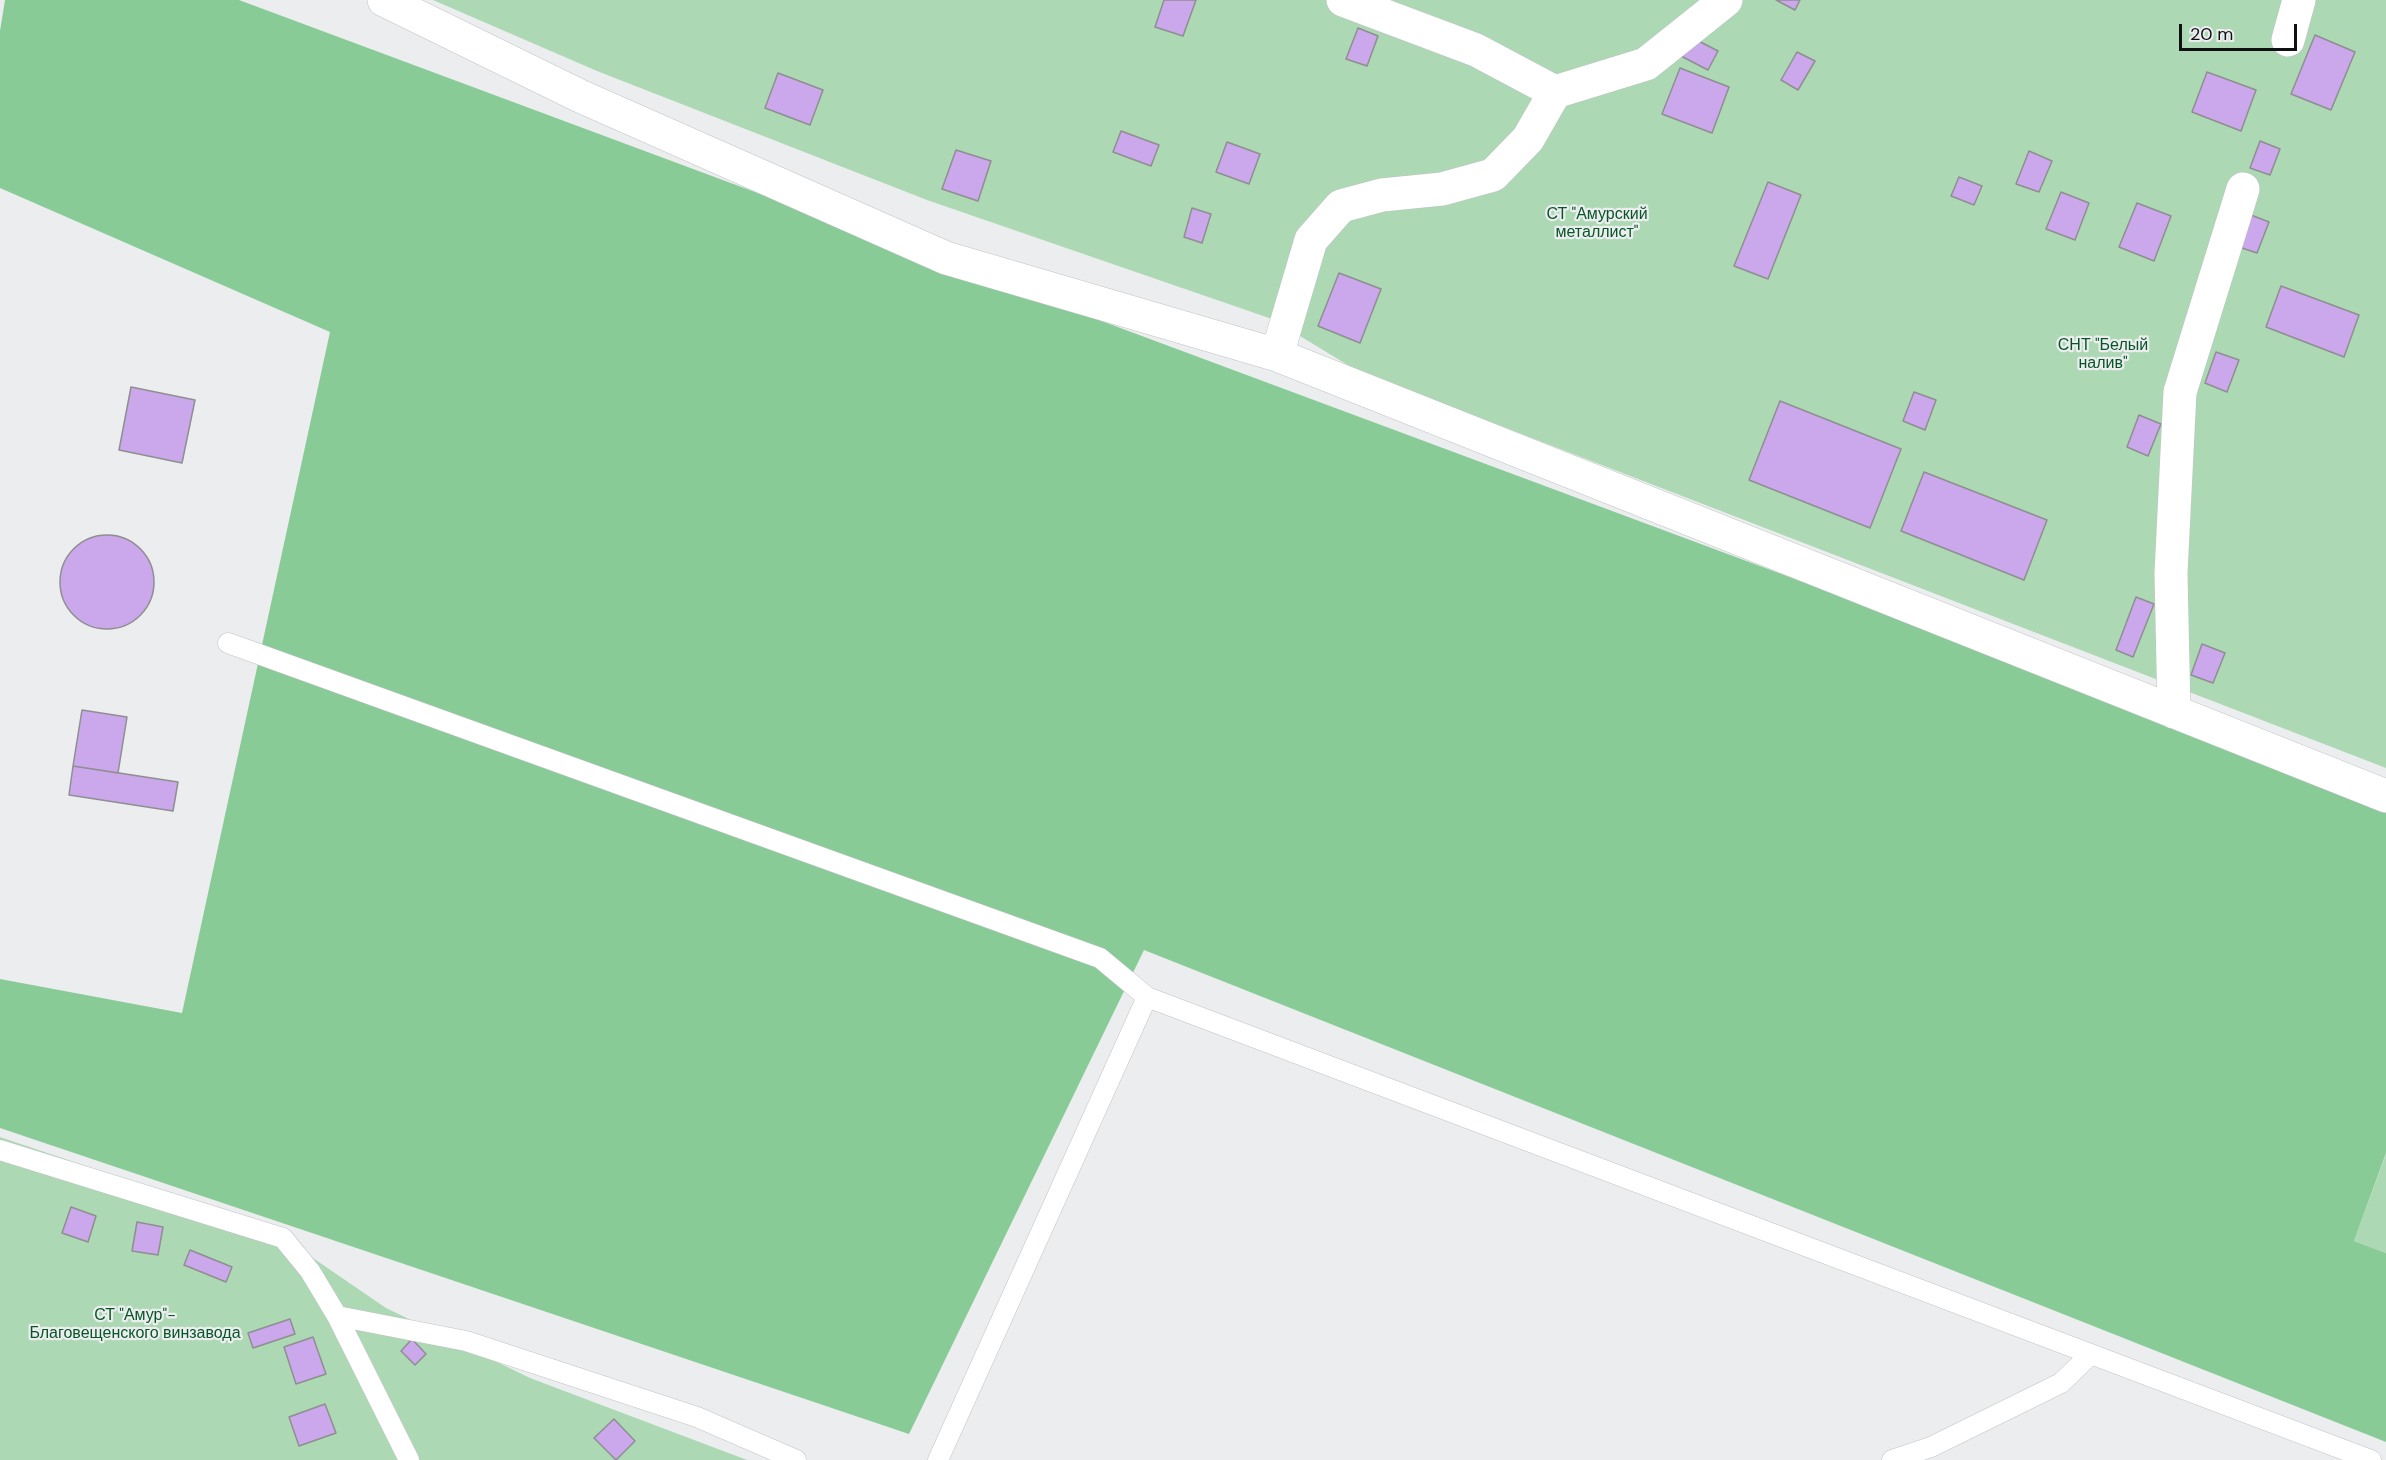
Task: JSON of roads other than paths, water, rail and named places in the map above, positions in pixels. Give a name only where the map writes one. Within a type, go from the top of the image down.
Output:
[{"type":"street","points":[[384,0],[580,96],[945,258],[1277,355],[2386,796]]},
{"type":"street","points":[[1343,0],[1476,50],[1555,92]]},
{"type":"street","points":[[1277,355],[1311,240],[1341,206],[1382,195],[1442,189],[1493,175],[1528,139],[1555,92],[1646,64],[1726,0]]},
{"type":"street","points":[[2289,40],[2299,0]]},
{"type":"street","points":[[2174,712],[2171,573],[2180,392],[2243,189]]},
{"type":"lane","points":[[228,643],[1100,958],[1147,998],[2371,1460]]},
{"type":"lane","points":[[938,1460],[1147,998]]},
{"type":"lane","points":[[0,1150],[283,1238],[310,1271],[337,1316],[409,1460]]},
{"type":"lane","points":[[337,1316],[466,1341],[697,1417],[796,1460]]},
{"type":"lane","points":[[1892,1460],[1931,1447],[2061,1383],[2091,1354]]},
{"type":"park label","name":"СТ \"Амурский металлист\"","points":[[1597,224]]},
{"type":"park label","name":"СНТ \"Белый налив\"","points":[[2103,355]]},
{"type":"park label","name":"СТ \"Амур\"- Благовещенского винзавода","points":[[135,1325]]}]
